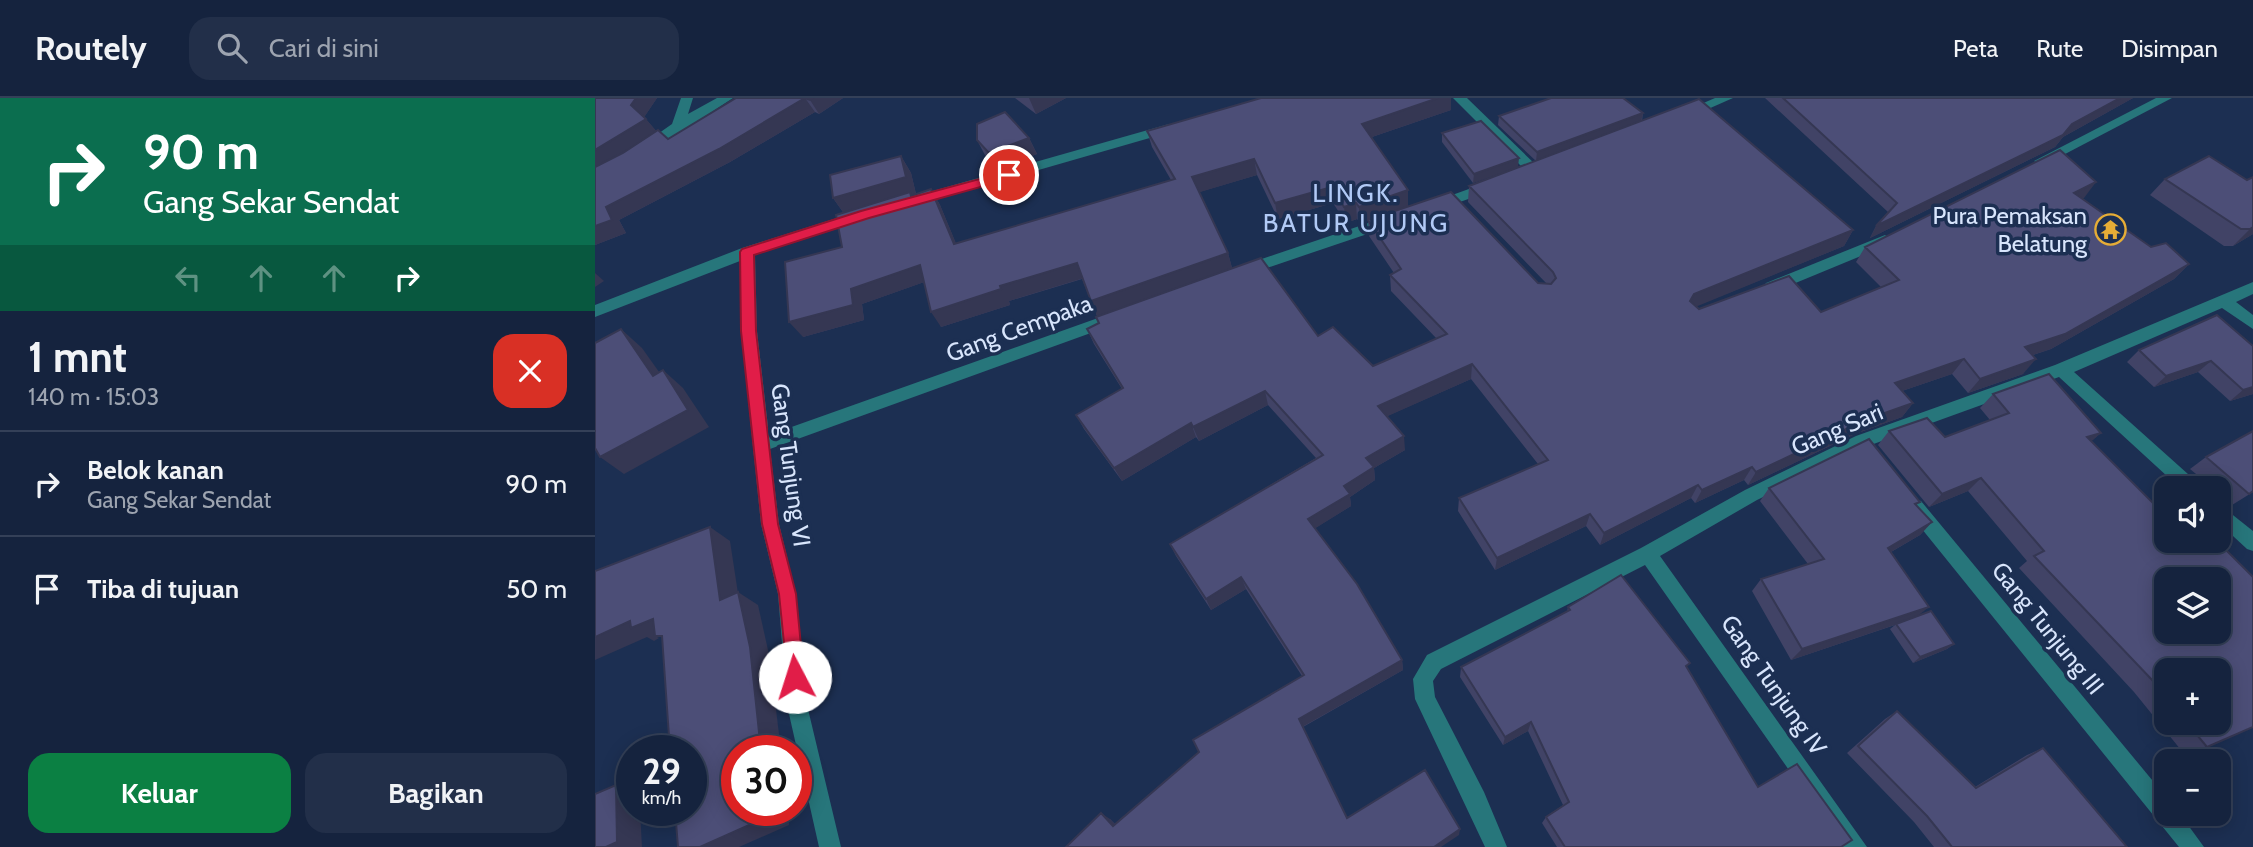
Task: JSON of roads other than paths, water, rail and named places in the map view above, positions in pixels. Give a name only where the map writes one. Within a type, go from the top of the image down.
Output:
[{"type":"street","points":[[678,126],[687,98]]},
{"type":"street","points":[[638,155],[678,126],[727,98]]},
{"type":"street","points":[[1229,276],[1411,214],[1459,204],[1528,172],[1459,98]]},
{"type":"street","points":[[1673,118],[1727,98]]},
{"type":"street","points":[[2030,167],[2166,98]]},
{"type":"street","points":[[595,311],[747,252],[1178,125]]},
{"type":"street","points":[[1759,291],[1850,256],[1898,233]]},
{"type":"street","name":"Gang Tunjung VI","points":[[747,252],[748,331],[770,524],[787,594],[797,705],[830,847]]},
{"type":"street","name":"Gang Sari","points":[[1496,847],[1422,689],[1430,666],[1456,649],[1648,554],[1751,495],[2061,370],[2171,321],[2226,302],[2253,288]]},
{"type":"street","points":[[2226,302],[2253,323]]},
{"type":"street","name":"Gang Cempaka","points":[[762,445],[1138,309]]},
{"type":"street","points":[[2061,370],[2179,476]]},
{"type":"street","name":"Gang Tunjung III","points":[[1906,495],[2193,847]]},
{"type":"street","points":[[2231,523],[2253,543]]},
{"type":"street","name":"Gang Tunjung IV","points":[[1648,554],[1856,847]]},
{"type":"place","name":"Pura Pemaksan Belatung","points":[[2110,229]]},
{"type":"district","name":"LINGK. BATUR UJUNG","points":[[1356,208]]}]
